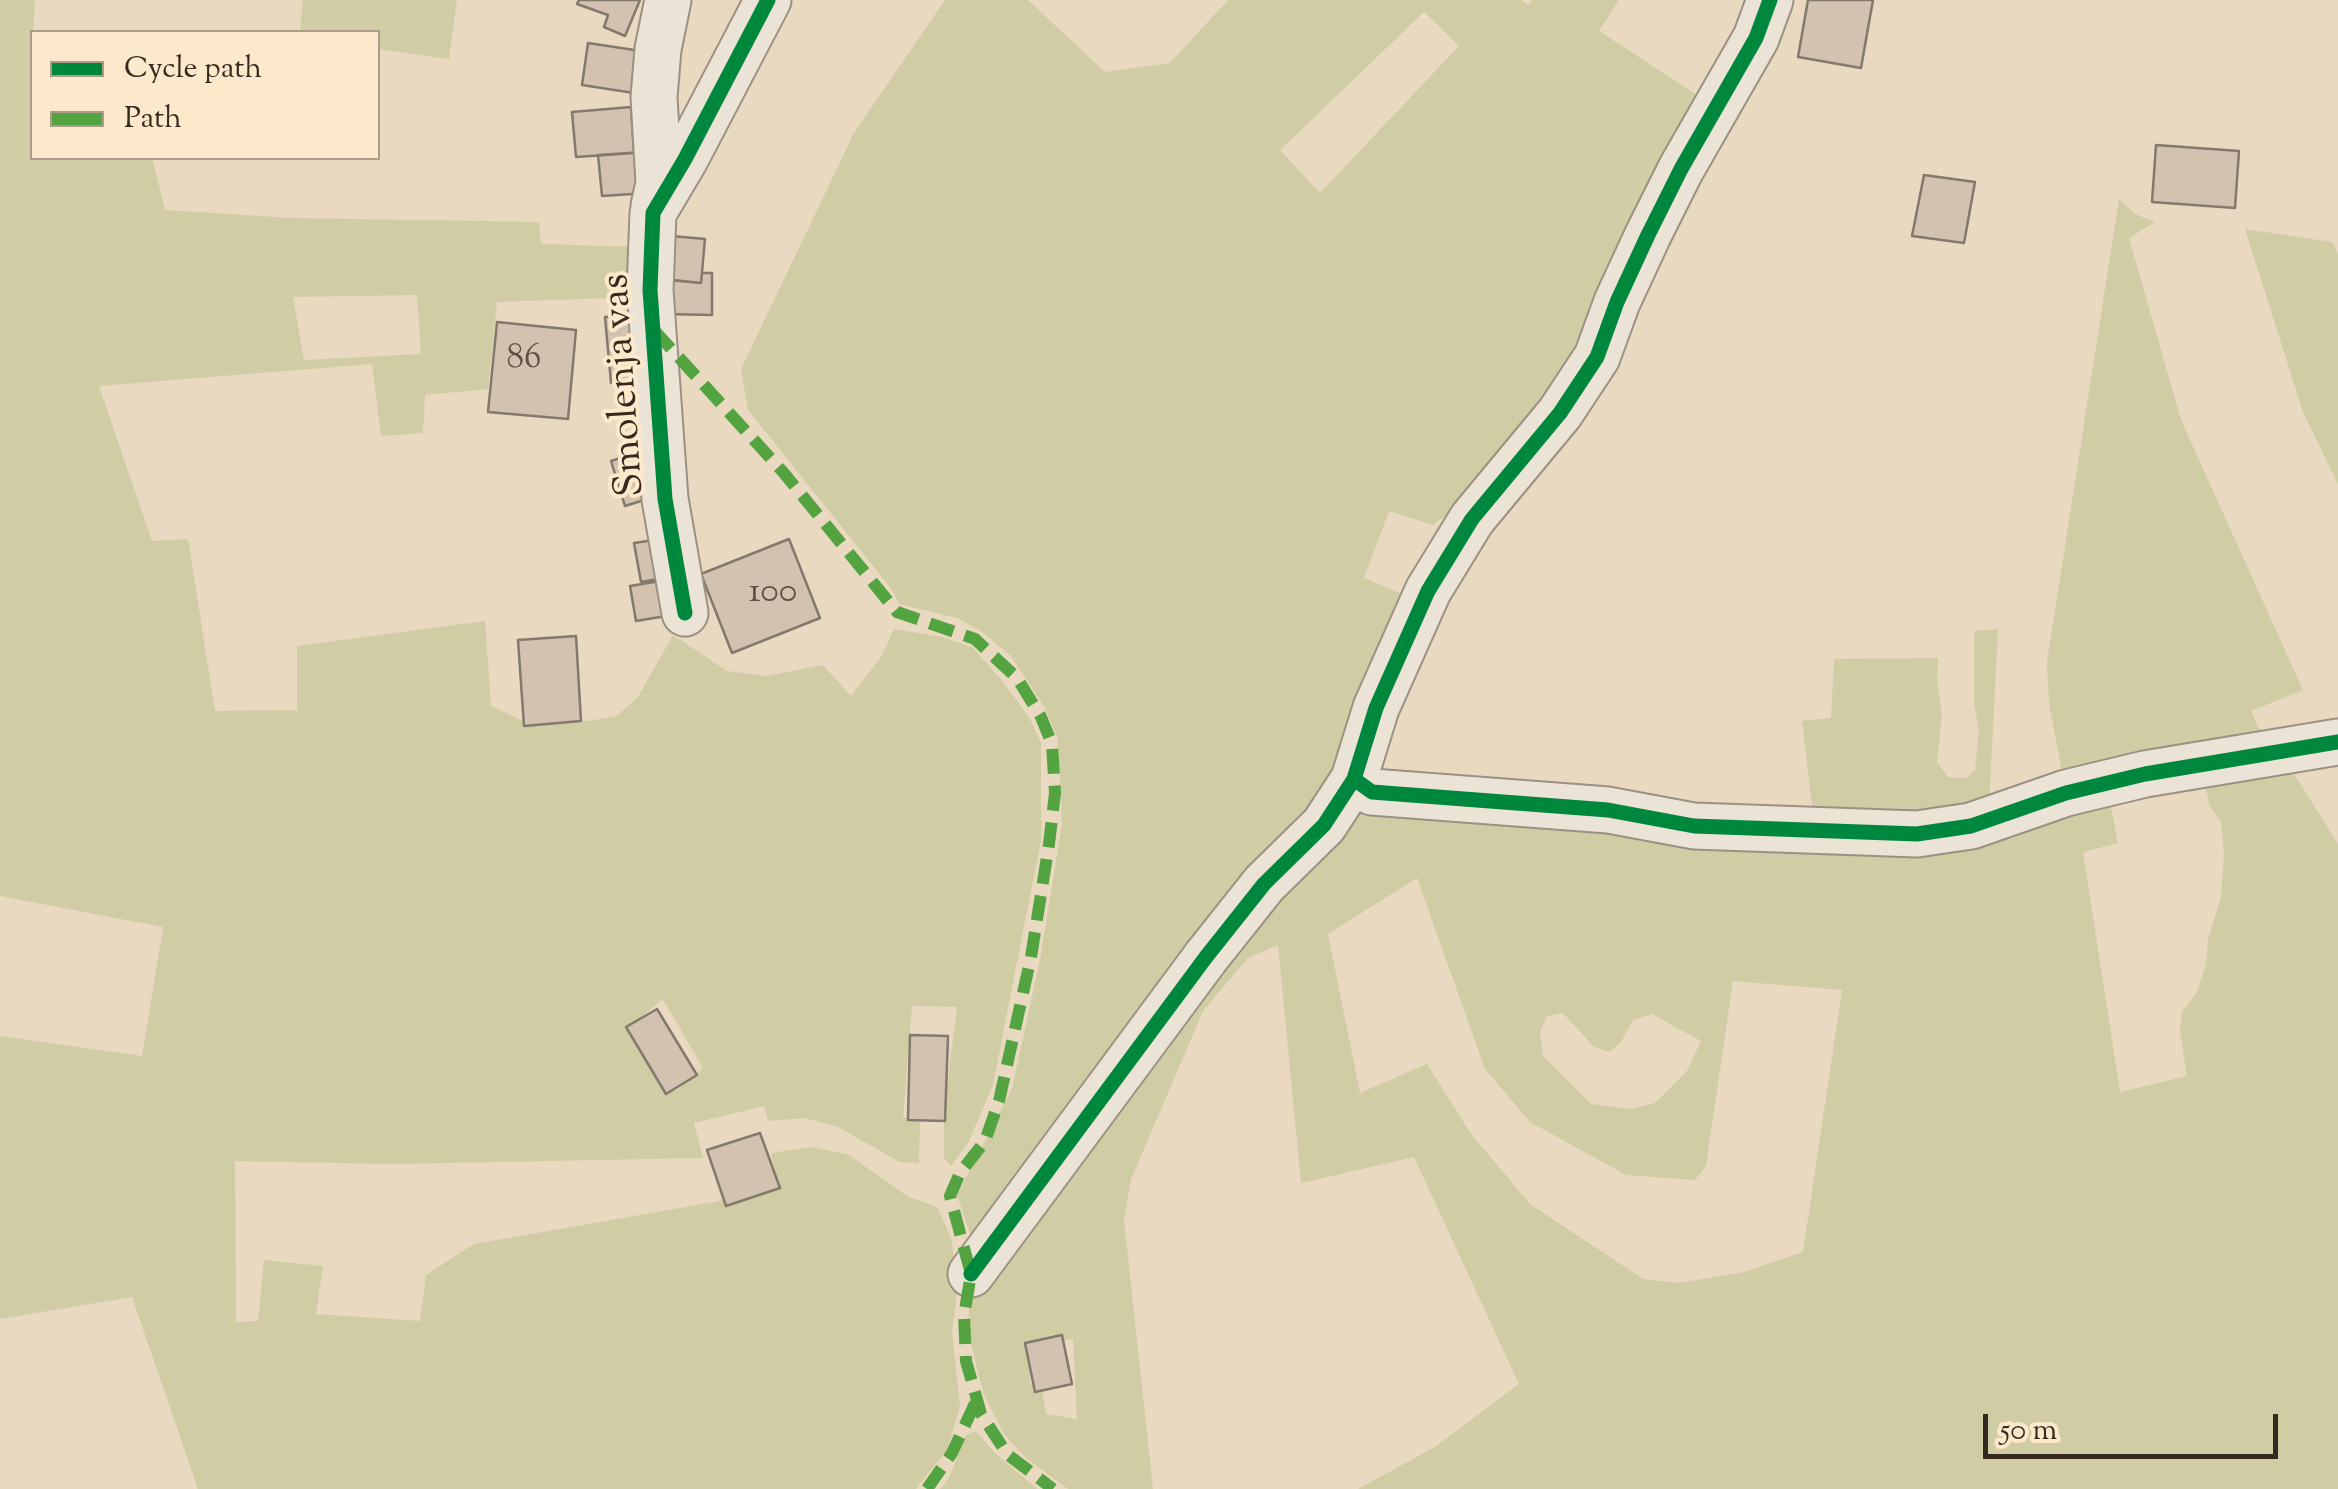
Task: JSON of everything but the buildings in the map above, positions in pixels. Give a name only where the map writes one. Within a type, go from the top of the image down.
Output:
[{"type":"street","points":[[653,213],[658,183],[654,98],[668,0]]},
{"type":"street","name":"Smolenja vas","points":[[685,614],[665,499],[650,290],[653,213],[768,0]]},
{"type":"street","points":[[971,1274],[1206,957],[1264,884],[1324,825],[1354,779],[1376,708],[1428,591],[1472,520],[1560,413],[1596,357],[1648,235],[1756,38],[1770,0]]},
{"type":"street","points":[[1354,779],[1372,792],[1608,810],[1694,826],[1917,834],[1971,826],[2066,793],[2145,774],[2338,742]]},
{"type":"shaded area","points":[[0,0],[35,0],[33,30],[30,30],[30,160],[152,160],[165,210],[292,218],[539,222],[541,244],[638,247],[637,297],[497,302],[488,389],[425,395],[423,433],[381,436],[372,364],[99,386],[152,541],[188,539],[215,711],[297,710],[297,646],[485,621],[491,706],[525,722],[588,721],[617,716],[638,697],[673,635],[727,671],[766,676],[823,665],[851,696],[881,657],[894,629],[972,647],[1030,719],[1041,743],[1041,840],[993,1085],[968,1143],[951,1166],[944,1158],[944,1110],[957,1007],[912,1006],[903,1118],[920,1116],[919,1163],[900,1162],[838,1127],[805,1118],[768,1121],[764,1106],[694,1123],[703,1158],[393,1164],[235,1161],[236,1322],[258,1321],[264,1260],[323,1266],[316,1314],[420,1321],[426,1275],[474,1244],[714,1202],[779,1186],[771,1153],[811,1147],[849,1155],[907,1196],[937,1207],[951,1238],[958,1285],[952,1332],[960,1407],[947,1450],[916,1489],[198,1489],[132,1297],[0,1319],[0,1036],[142,1056],[163,927],[0,896]],"holes":[[[417,295],[421,354],[304,360],[293,297]],[[663,999],[703,1068],[676,1091],[634,1023]]]},
{"type":"shaded area","points":[[303,0],[457,0],[449,59],[380,49],[380,30],[300,30]]},
{"type":"shaded area","points":[[945,0],[1028,0],[1105,72],[1170,63],[1228,0],[1521,0],[1528,5],[1532,0],[1619,0],[1599,31],[1706,101],[1560,379],[1455,508],[1433,525],[1389,511],[1364,578],[1400,593],[1324,806],[975,1248],[957,1195],[1012,1089],[1040,960],[1062,824],[1058,739],[1045,708],[1011,656],[981,631],[957,618],[900,604],[748,410],[741,369],[854,133]],"holes":[[[1424,12],[1459,46],[1320,193],[1280,150]]]},
{"type":"shaded area","points":[[2119,199],[2135,214],[2155,222],[2129,238],[2181,420],[2303,690],[2251,711],[2268,748],[2063,777],[2049,704],[2047,662]]},
{"type":"shaded area","points":[[2245,229],[2332,242],[2338,254],[2338,484],[2303,412]]},
{"type":"shaded area","points":[[1998,629],[1989,807],[1814,822],[1802,721],[1831,718],[1834,659],[1938,658],[1942,715],[1937,762],[1948,777],[1967,778],[1975,770],[1979,730],[1974,704],[1974,631]]},
{"type":"shaded area","points":[[2286,761],[2338,844],[2338,1489],[1358,1489],[1435,1447],[1519,1384],[1414,1157],[1301,1183],[1278,945],[1248,958],[1203,1011],[1131,1179],[1124,1220],[1153,1489],[1068,1489],[1026,1458],[1004,1434],[984,1395],[969,1337],[969,1308],[979,1275],[1033,1202],[1347,818],[1374,807],[1698,835],[2108,791],[2118,843],[2083,852],[2120,1092],[2187,1076],[2180,1031],[2182,1012],[2196,994],[2206,965],[2208,940],[2221,897],[2224,852],[2221,822],[2209,805],[2204,775]],"holes":[[[1417,878],[1485,1069],[1530,1122],[1626,1175],[1695,1180],[1706,1166],[1733,981],[1842,990],[1803,1252],[1744,1272],[1679,1283],[1643,1279],[1530,1204],[1471,1134],[1427,1064],[1360,1093],[1328,934]],[[1563,1013],[1594,1047],[1609,1052],[1621,1042],[1633,1020],[1652,1014],[1701,1041],[1687,1071],[1655,1103],[1630,1109],[1591,1104],[1543,1056],[1540,1032],[1547,1016]],[[1073,1339],[1077,1419],[1046,1414],[1041,1382],[1030,1383],[1030,1342]]]},
{"type":"shaded area","points":[[976,1431],[1037,1489],[940,1489],[949,1478],[966,1435]]},
{"type":"marked path","points":[[654,330],[783,472],[897,612],[975,639],[1017,678],[1052,744],[1055,793],[1049,844],[1031,957],[999,1101],[985,1141],[960,1173],[950,1196],[971,1274],[964,1316],[966,1361],[981,1414],[1007,1454],[1053,1489]]},
{"type":"marked path","points":[[927,1489],[952,1453],[977,1399]]},
{"type":"cycle path","points":[[685,613],[665,499],[650,290],[653,213],[768,0]]},
{"type":"cycle path","points":[[971,1274],[1206,957],[1264,884],[1324,825],[1354,779],[1376,708],[1428,591],[1472,519],[1560,413],[1597,357],[1648,235],[1756,38],[1770,0]]},
{"type":"cycle path","points":[[1354,779],[1372,792],[1608,810],[1694,826],[1917,834],[1971,826],[2066,793],[2145,774],[2338,742]]}]
